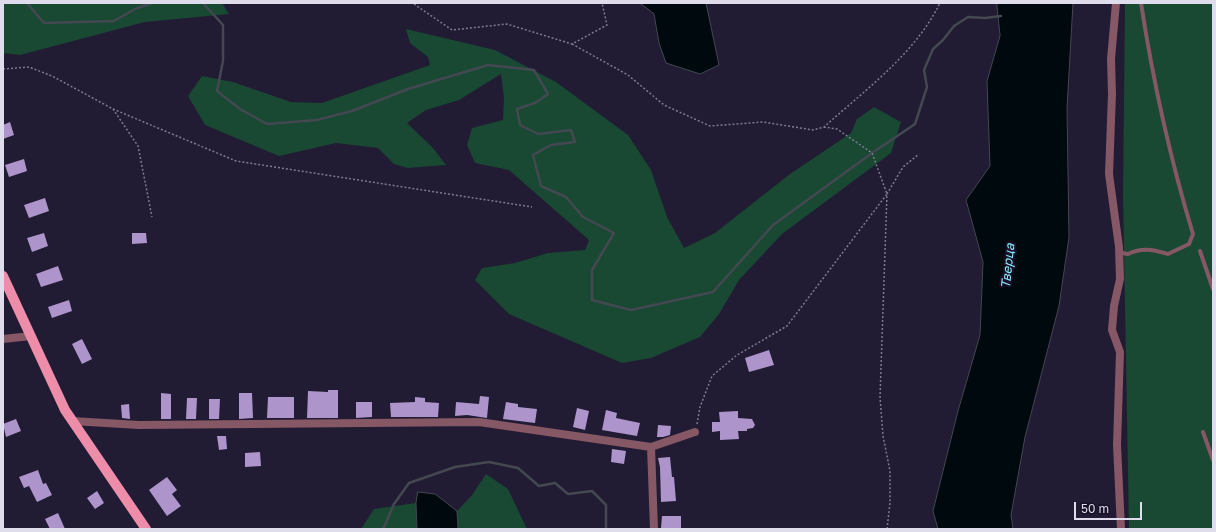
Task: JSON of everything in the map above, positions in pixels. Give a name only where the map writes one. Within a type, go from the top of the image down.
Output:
[{"type":"main road","points":[[3,276],[72,421],[146,529]]},
{"type":"street","points":[[1116,3],[1111,59],[1112,101],[1109,174],[1119,247],[1120,279],[1114,306],[1112,330],[1120,352],[1117,445],[1121,529]]},
{"type":"street","points":[[3,339],[31,336]]},
{"type":"street","points":[[72,421],[139,425],[479,422],[651,446],[695,432]]},
{"type":"street","points":[[651,446],[654,529]]},
{"type":"lane","points":[[1119,247],[1122,253],[1128,254],[1138,250],[1152,249],[1168,254],[1189,244],[1193,234],[1168,148],[1150,62],[1141,3]]},
{"type":"lane","points":[[1200,251],[1213,289]]},
{"type":"lane","points":[[1203,432],[1213,460]]},
{"type":"path","points":[[572,44],[607,25],[602,3]]},
{"type":"path","points":[[824,127],[894,64],[931,20],[940,3]]},
{"type":"path","points":[[414,4],[452,30],[507,24],[572,44],[628,75],[664,106],[710,126],[763,122],[813,130],[824,127],[837,129],[872,153],[887,194],[880,396],[883,436],[890,471],[890,503],[887,529]]},
{"type":"path","points":[[3,69],[29,67],[52,76],[113,109],[236,161],[532,207]]},
{"type":"path","points":[[113,109],[138,146],[152,217]]},
{"type":"path","points":[[695,432],[700,407],[712,376],[738,355],[787,326],[887,194],[903,167],[919,154]]},
{"type":"green space","points":[[3,3],[222,3],[229,14],[145,22],[20,55],[3,53]]},
{"type":"green space","points":[[1125,3],[1213,3],[1213,529],[1129,529],[1123,195]]},
{"type":"green space","points":[[406,29],[495,50],[556,82],[628,135],[651,170],[667,217],[684,248],[715,233],[790,174],[851,133],[857,119],[874,107],[901,122],[891,153],[782,234],[739,280],[719,314],[700,337],[651,358],[622,363],[509,314],[475,280],[482,268],[515,263],[548,253],[585,250],[589,240],[509,170],[475,163],[467,145],[472,128],[503,120],[504,98],[501,74],[459,100],[426,110],[407,123],[433,148],[446,165],[408,168],[394,164],[378,148],[336,143],[279,156],[205,125],[188,96],[202,76],[233,82],[291,102],[322,103],[430,65],[428,57],[410,43]]},
{"type":"green space","points":[[486,474],[508,489],[527,529],[458,529],[457,511],[472,495]]},
{"type":"green space","points":[[416,503],[417,529],[361,529],[374,509]]},
{"type":"water","points":[[640,3],[706,3],[719,65],[700,74],[666,63],[659,43],[654,14]]},
{"type":"water","name":"Тверца","points":[[997,3],[1073,3],[1067,108],[1069,237],[1059,306],[1025,437],[1011,515],[1013,529],[938,529],[933,511],[958,411],[980,335],[983,262],[966,200],[990,166],[987,81],[1000,36]]},
{"type":"water","points":[[418,492],[435,494],[457,511],[458,529],[417,529],[416,503]]},
{"type":"building","points":[[10,122],[14,135],[3,139],[3,125]]},
{"type":"building","points":[[24,159],[27,171],[9,177],[5,165]]},
{"type":"building","points":[[45,198],[49,211],[29,218],[24,205]]},
{"type":"building","points":[[44,233],[48,246],[32,252],[27,238]]},
{"type":"building","points":[[132,233],[146,233],[147,243],[132,244]]},
{"type":"building","points":[[58,266],[63,280],[41,287],[36,274]]},
{"type":"building","points":[[69,300],[72,311],[52,318],[48,307]]},
{"type":"building","points":[[82,339],[92,359],[82,364],[72,344]]},
{"type":"building","points":[[769,350],[774,365],[749,372],[745,358]]},
{"type":"building","points":[[328,390],[338,390],[338,418],[307,418],[308,391],[328,392]]},
{"type":"building","points":[[161,393],[171,394],[171,419],[161,419]]},
{"type":"building","points":[[239,393],[252,393],[253,418],[239,419]]},
{"type":"building","points":[[480,396],[489,397],[487,418],[467,415],[455,416],[456,402],[479,404]]},
{"type":"building","points":[[268,397],[294,397],[294,418],[267,418]]},
{"type":"building","points":[[415,397],[425,398],[425,402],[439,403],[438,417],[391,417],[390,403],[415,402]]},
{"type":"building","points":[[187,398],[197,398],[196,419],[186,419]]},
{"type":"building","points":[[209,399],[220,399],[219,419],[209,419]]},
{"type":"building","points":[[356,402],[372,402],[372,417],[356,418]]},
{"type":"building","points":[[506,402],[518,404],[518,407],[537,409],[535,423],[503,419]]},
{"type":"building","points":[[129,404],[130,419],[122,418],[121,405]]},
{"type":"building","points":[[577,408],[589,411],[585,430],[573,427]]},
{"type":"building","points":[[606,410],[617,413],[616,418],[640,423],[637,436],[602,430]]},
{"type":"building","points":[[738,411],[738,418],[752,419],[755,425],[753,428],[747,429],[747,431],[738,431],[739,439],[720,440],[720,431],[712,432],[712,422],[720,422],[719,412]]},
{"type":"building","points":[[16,419],[21,431],[6,437],[3,424]]},
{"type":"building","points":[[658,425],[671,426],[670,435],[657,437]]},
{"type":"building","points":[[217,436],[226,436],[227,449],[219,450]]},
{"type":"building","points":[[612,449],[626,451],[624,464],[611,462]]},
{"type":"building","points":[[260,452],[261,466],[245,467],[245,453]]},
{"type":"building","points":[[670,457],[672,477],[674,477],[676,501],[661,502],[660,467],[658,458]]},
{"type":"building","points":[[38,470],[43,484],[46,483],[52,495],[37,502],[29,486],[24,488],[19,477]]},
{"type":"building","points":[[167,477],[177,490],[172,494],[181,506],[167,516],[149,490]]},
{"type":"building","points":[[97,491],[104,503],[95,509],[87,498]]},
{"type":"building","points":[[58,513],[65,529],[50,529],[45,519]]},
{"type":"building","points":[[662,516],[681,516],[681,529],[661,528]]},
{"type":"waterway","points":[[27,3],[44,23],[114,21],[135,9],[152,3]]},
{"type":"waterway","points":[[203,3],[223,25],[223,61],[217,91],[240,109],[267,124],[317,120],[352,111],[408,89],[488,65],[534,70],[548,94],[535,103],[517,109],[520,125],[538,134],[571,130],[575,142],[551,145],[533,155],[541,186],[566,197],[583,217],[614,233],[592,270],[592,300],[631,310],[713,292],[773,225],[872,153],[915,124],[927,87],[924,70],[933,49],[943,40],[954,26],[968,17],[985,18],[1001,16]]},
{"type":"waterway","points":[[383,529],[394,504],[409,483],[455,467],[489,462],[518,468],[539,486],[555,483],[568,494],[592,491],[606,505],[606,529]]}]
